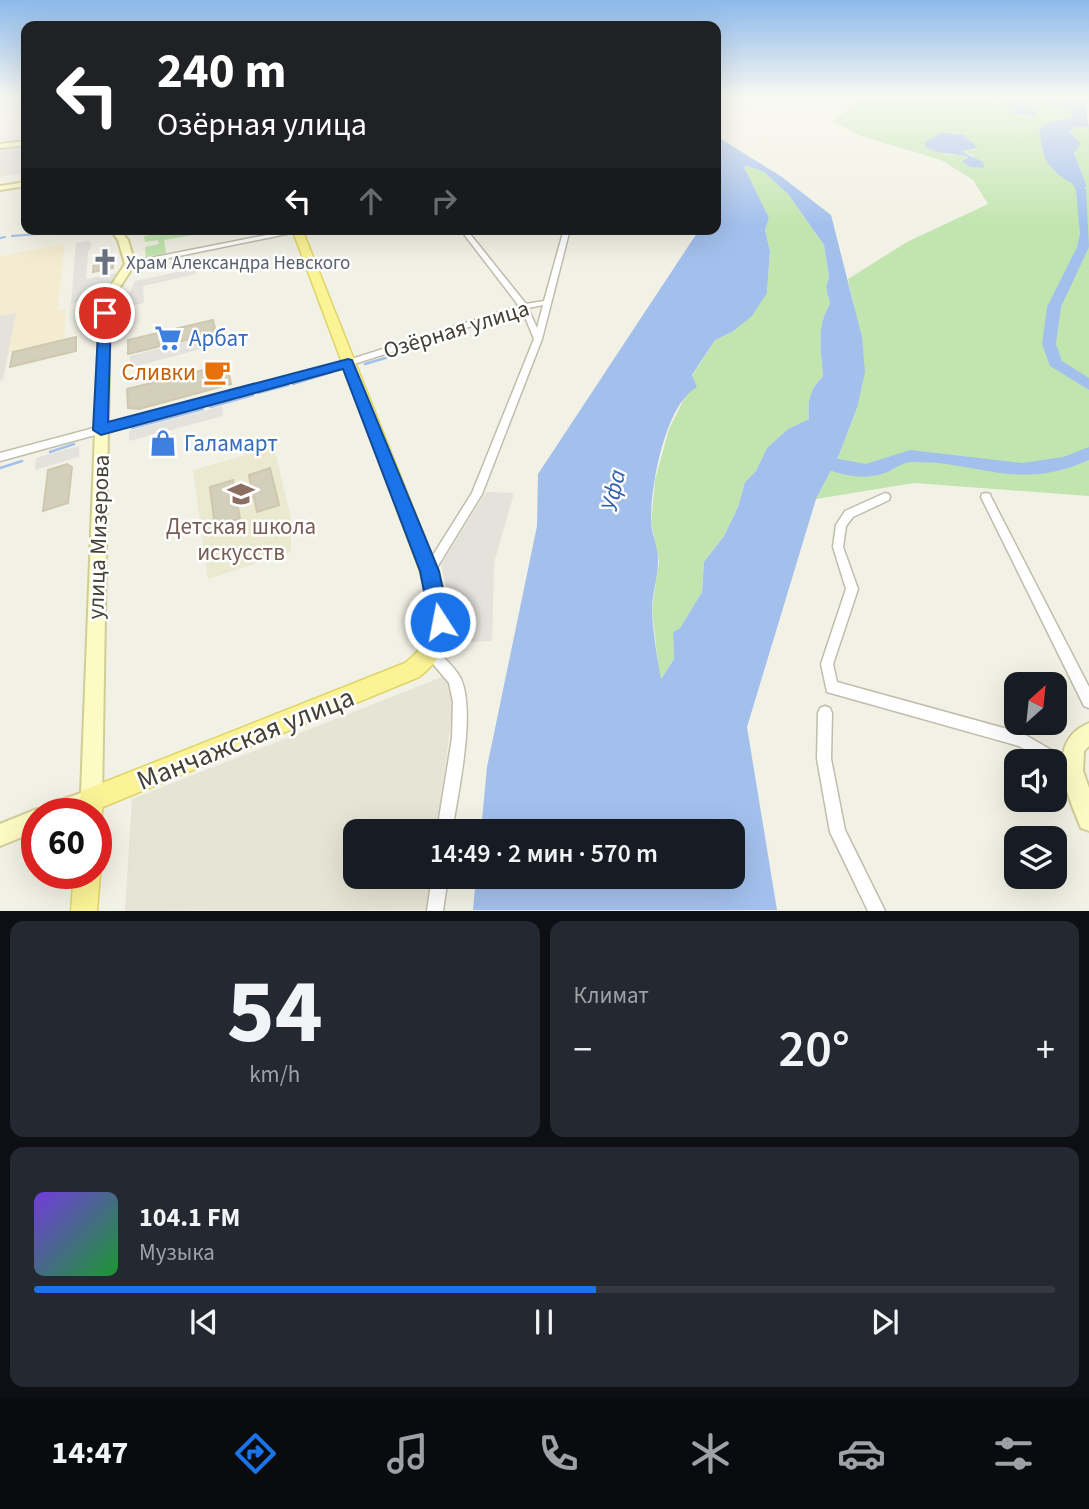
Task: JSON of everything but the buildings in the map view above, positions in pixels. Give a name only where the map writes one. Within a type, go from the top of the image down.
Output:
[{"type":"main road","points":[[0,146],[21,144]]},
{"type":"main road","points":[[0,188],[21,185]]},
{"type":"main road","points":[[119,235],[130,264]]},
{"type":"main road","points":[[303,235],[348,363],[429,571],[440,622],[440,634],[432,654]]},
{"type":"main road","name":"улица Мизерова","points":[[91,798],[105,302],[130,264]]},
{"type":"main road","name":"Манчажская улица","points":[[112,798],[386,682],[412,670],[432,654]]},
{"type":"main road","points":[[1089,733],[1074,746],[1073,771],[1089,820]]},
{"type":"main road","points":[[0,835],[21,826]]},
{"type":"main road","points":[[84,911],[85,889]]},
{"type":"street","points":[[130,264],[276,235]]},
{"type":"street","points":[[468,235],[524,307],[538,339]]},
{"type":"street","points":[[429,571],[477,494],[538,339],[565,235]]},
{"type":"street","name":"Озёрная улица","points":[[0,457],[348,363],[524,307],[548,302]]},
{"type":"street","points":[[986,497],[1089,701]]},
{"type":"street","points":[[885,498],[849,514],[841,525],[838,547],[852,589],[827,664],[832,687],[1023,740],[1073,771]]},
{"type":"street","points":[[432,654],[452,675],[458,690],[459,717],[446,819]]},
{"type":"street","points":[[825,713],[824,759],[838,832],[877,911]]},
{"type":"street","points":[[435,911],[438,889]]},
{"type":"shaded area","points":[[21,148],[21,174],[1,176],[0,179],[0,150]]},
{"type":"shaded area","points":[[89,241],[92,245],[88,253],[86,279],[117,273],[116,280],[105,295],[71,304],[76,243]]},
{"type":"shaded area","points":[[65,244],[57,311],[66,309],[64,340],[7,353],[15,313],[0,316],[0,256]]},
{"type":"shaded area","points":[[193,259],[196,274],[143,286],[144,303],[123,307],[135,281],[183,271],[182,261]]},
{"type":"shaded area","points":[[16,313],[3,380],[0,381],[0,316]]},
{"type":"shaded area","points":[[216,334],[219,344],[130,368],[130,356]]},
{"type":"shaded area","points":[[222,406],[223,416],[129,441],[129,431]]},
{"type":"shaded area","points":[[79,446],[79,457],[35,470],[36,458]]},
{"type":"shaded area","name":"Детская школа искусств","points":[[274,447],[291,518],[291,552],[208,579],[193,470]]},
{"type":"shaded area","points":[[486,492],[514,493],[494,563],[492,641],[452,643],[451,608],[441,565]]},
{"type":"shaded area","points":[[447,675],[454,698],[439,819],[343,819],[343,889],[430,889],[427,910],[125,911],[132,799]]},
{"type":"green space","points":[[873,140],[931,140],[925,147],[944,154],[966,156],[966,165],[983,168],[972,155],[961,151],[977,149],[968,140],[1042,140],[1043,154],[1048,162],[1080,187],[1084,180],[1074,153],[1081,144],[1077,140],[1089,140],[1089,496],[914,483],[816,499],[839,455],[857,408],[854,305],[848,279],[907,242],[988,204],[973,180],[941,160]]},
{"type":"green space","points":[[744,167],[764,172],[788,194],[824,245],[829,277],[826,287],[830,304],[821,330],[823,376],[810,396],[809,419],[788,429],[767,448],[756,471],[745,482],[738,507],[724,536],[704,562],[702,592],[680,628],[673,632],[674,659],[660,680],[652,609],[659,561],[651,522],[655,480],[669,429],[687,393],[692,376],[715,340],[732,332],[767,293],[770,251],[765,230],[769,218]]},
{"type":"green space","points":[[193,235],[164,240],[166,253],[146,257],[145,247],[159,244],[158,240],[145,242],[144,236]]},
{"type":"water","name":"Уфа","points":[[722,140],[782,177],[831,215],[862,337],[865,372],[857,408],[839,455],[816,499],[747,727],[777,910],[473,910],[475,889],[745,889],[745,819],[482,819],[487,767],[537,526],[538,474],[696,235],[721,235]],"holes":[[[744,167],[764,172],[788,194],[824,245],[829,277],[826,287],[830,304],[821,330],[823,376],[810,396],[809,419],[788,429],[767,448],[756,471],[745,482],[738,507],[724,536],[704,562],[702,592],[680,628],[673,632],[674,659],[661,679],[652,610],[658,562],[651,520],[662,447],[676,410],[697,387],[692,375],[715,340],[732,332],[752,316],[767,293],[770,251],[765,230],[769,218]]]},
{"type":"water","points":[[929,140],[969,140],[978,148],[961,151],[983,162],[984,168],[970,167],[962,161],[968,158],[966,156],[936,152],[925,147],[925,142]]},
{"type":"water","points":[[1041,140],[1077,140],[1081,144],[1074,153],[1087,187],[1074,184],[1060,176],[1049,165]]},
{"type":"waterway","points":[[1069,169],[1081,190],[1086,234],[1083,247],[1054,307],[1049,344],[1055,363],[1089,385]]},
{"type":"waterway","points":[[12,236],[25,235]]},
{"type":"waterway","points":[[0,238],[5,237]]},
{"type":"waterway","points":[[365,364],[465,334]]},
{"type":"waterway","points":[[293,384],[332,372]]},
{"type":"waterway","points":[[258,393],[288,385]]},
{"type":"waterway","points":[[210,407],[253,395]]},
{"type":"waterway","points":[[132,428],[203,409]]},
{"type":"waterway","points":[[50,452],[74,444]]},
{"type":"waterway","points":[[834,465],[866,471],[910,456],[1000,468],[1044,468],[1067,463],[1089,453]]},
{"type":"waterway","points":[[0,468],[22,461]]},
{"type":"place","name":"Храм Александра Невского","points":[[105,262]]},
{"type":"place","name":"Арбат","points":[[168,338]]},
{"type":"place","name":"Сливки","points":[[217,372]]},
{"type":"place","name":"Галамарт","points":[[163,443]]},
{"type":"place","name":"Детская школа искусств","points":[[241,494]]},
{"type":"route","points":[[105,313],[101,430],[348,363],[429,571],[440,622]]}]
